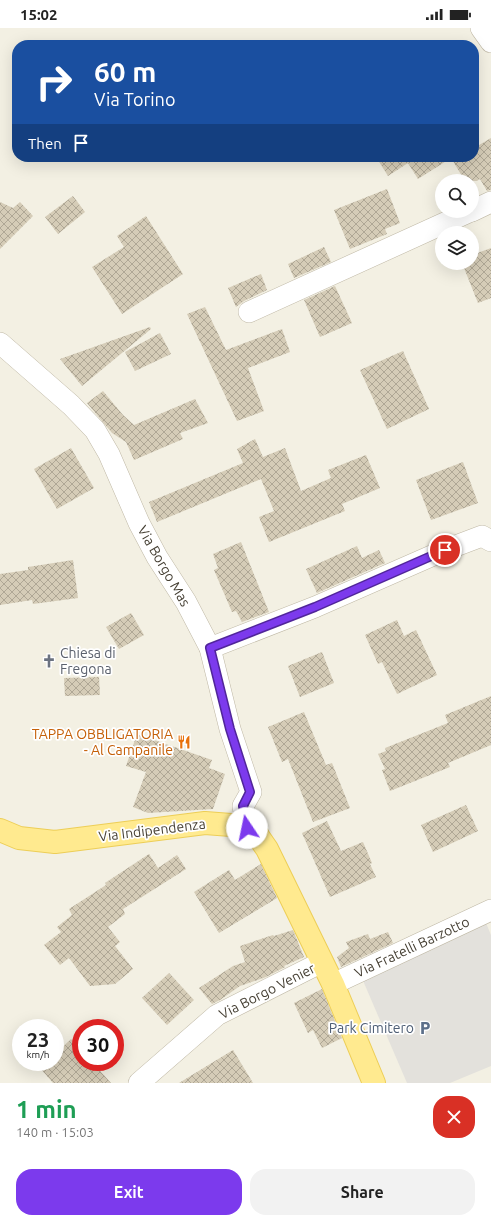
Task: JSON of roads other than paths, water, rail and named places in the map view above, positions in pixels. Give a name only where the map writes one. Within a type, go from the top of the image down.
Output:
[{"type":"main road","name":"Via Indipendenza","points":[[0,830],[19,838],[55,842],[205,823],[247,828]]},
{"type":"main road","points":[[247,828],[258,836],[267,849],[322,962],[374,1083]]},
{"type":"street","points":[[481,28],[491,42]]},
{"type":"street","points":[[479,208],[491,202]]},
{"type":"street","points":[[249,312],[457,218]]},
{"type":"street","name":"Via Borgo Mas","points":[[0,343],[71,405],[95,430],[110,454],[146,537],[186,602],[210,648],[230,729],[250,792],[243,806],[247,828]]},
{"type":"street","points":[[210,648],[315,607],[445,550],[482,536],[491,541]]},
{"type":"street","name":"Via Fratelli Barzotto","points":[[332,984],[491,910]]},
{"type":"street","name":"Via Borgo Venier","points":[[139,1083],[217,1015],[322,962]]},
{"type":"place","name":"Chiesa di Fregona","points":[[49,661]]},
{"type":"place","name":"TAPPA OBBLIGATORIA - Al Campanile","points":[[184,742]]},
{"type":"place","name":"Park Cimitero","points":[[425,1028]]}]
